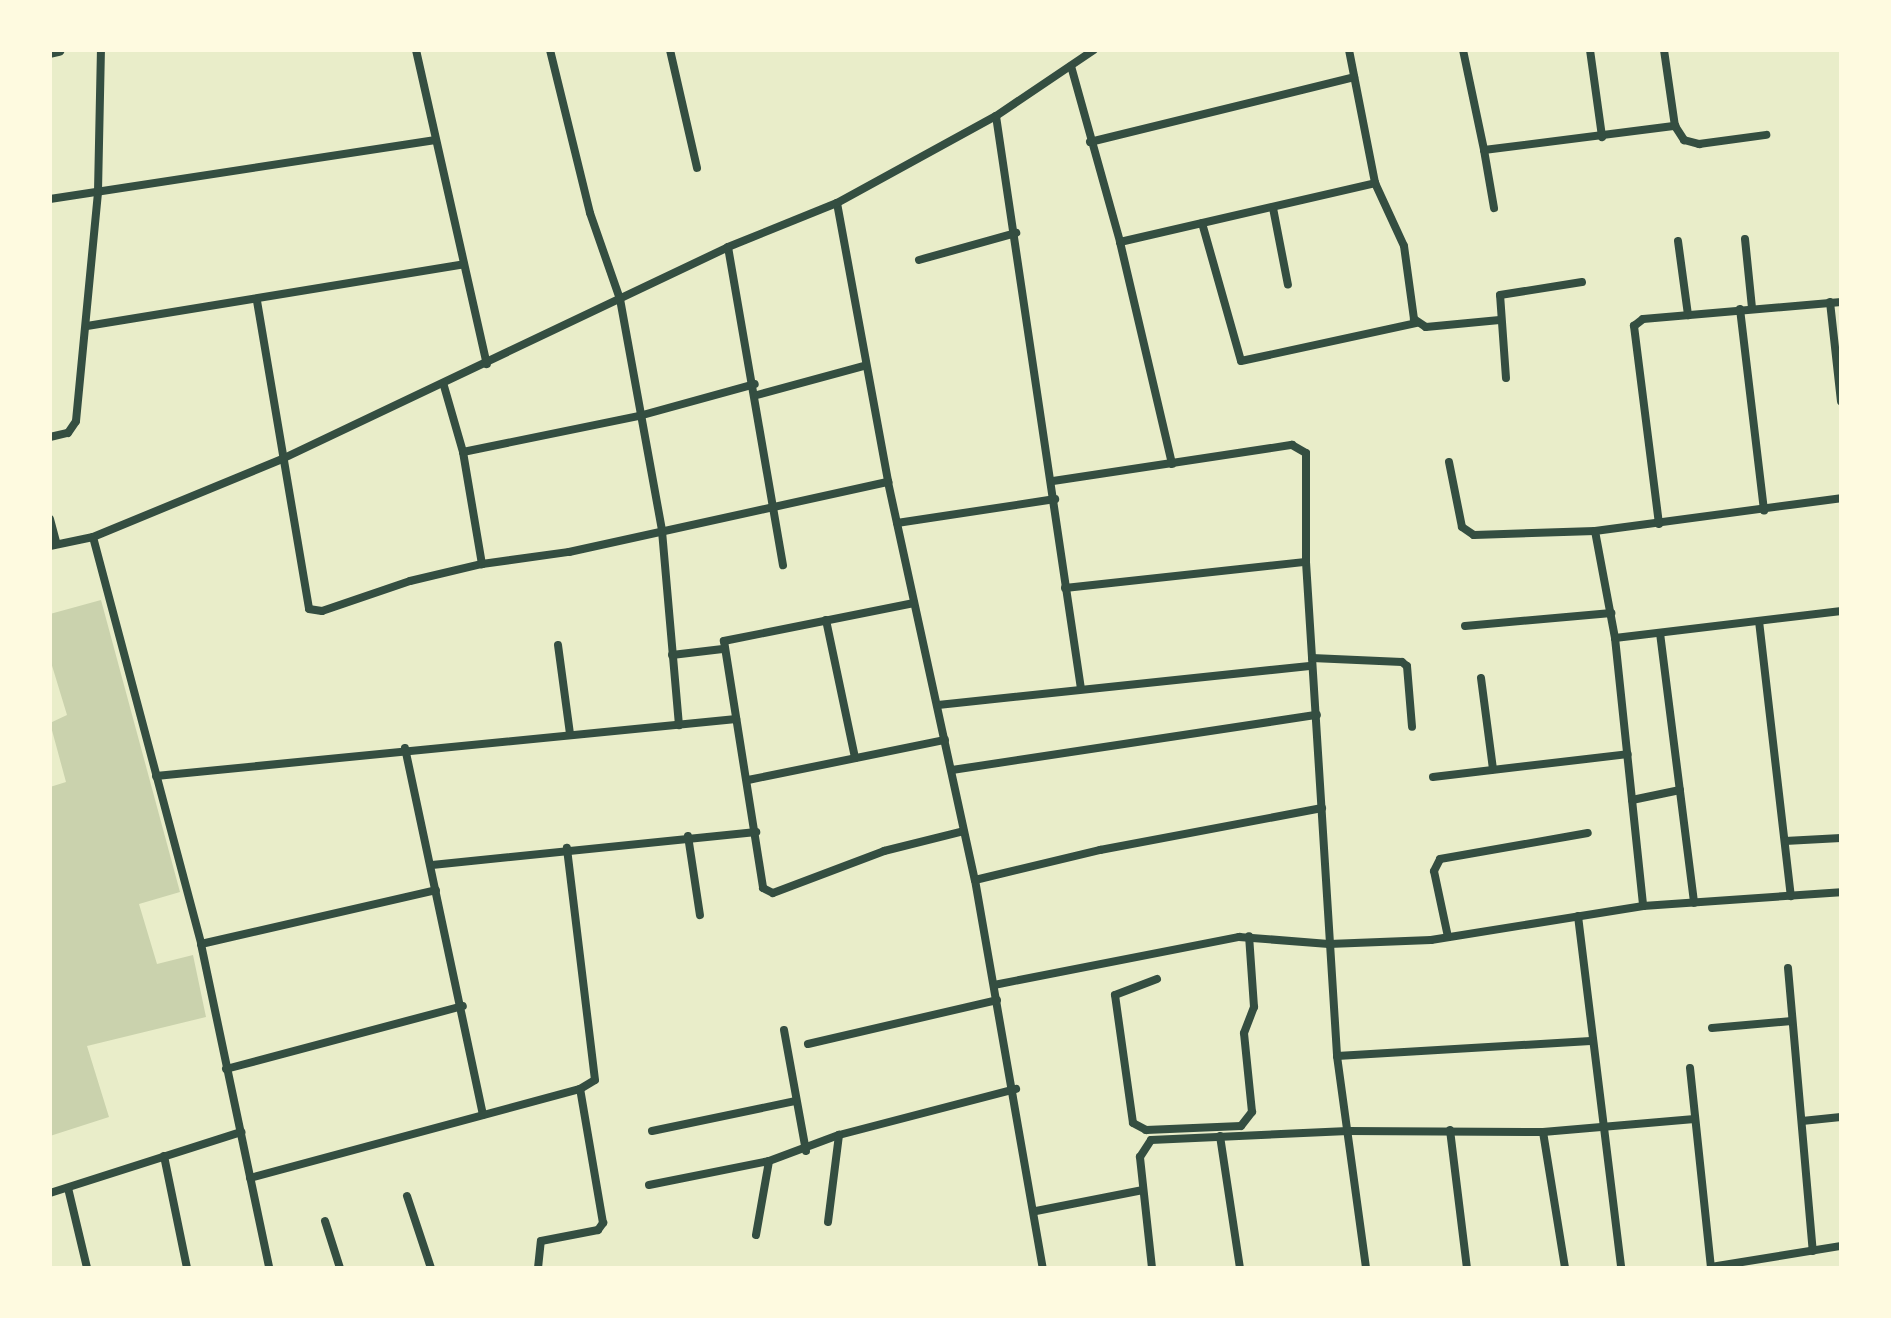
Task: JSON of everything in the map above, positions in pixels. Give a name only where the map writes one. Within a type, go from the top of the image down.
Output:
[{"type":"main road","points":[[50,52],[59,50]]},
{"type":"street","points":[[50,437],[74,428],[87,326],[98,191],[101,50]]},
{"type":"street","points":[[416,50],[487,364]]},
{"type":"street","points":[[550,50],[590,213],[620,299],[662,531],[679,725]]},
{"type":"street","points":[[670,50],[697,168]]},
{"type":"street","points":[[50,519],[53,544],[93,537],[282,459],[444,386],[728,247],[837,203],[996,116],[1094,50]]},
{"type":"street","points":[[1349,50],[1375,183],[1404,246],[1417,323]]},
{"type":"street","points":[[1463,50],[1494,208]]},
{"type":"street","points":[[1590,50],[1602,137]]},
{"type":"street","points":[[1664,50],[1675,126],[1684,140],[1699,144],[1766,135]]},
{"type":"street","points":[[1071,66],[1120,242],[1172,464]]},
{"type":"street","points":[[1090,142],[1354,77]]},
{"type":"street","points":[[996,116],[1053,481],[1081,689]]},
{"type":"street","points":[[1484,150],[1675,126]]},
{"type":"street","points":[[50,199],[436,140]]},
{"type":"street","points":[[1120,242],[1375,183]]},
{"type":"street","points":[[837,203],[864,366],[952,770],[1016,1089],[1043,1268]]},
{"type":"street","points":[[1273,208],[1288,285]]},
{"type":"street","points":[[1202,223],[1241,361],[1417,323],[1426,327],[1500,320]]},
{"type":"street","points":[[919,260],[1016,233]]},
{"type":"street","points":[[1745,239],[1752,308]]},
{"type":"street","points":[[1678,241],[1688,315]]},
{"type":"street","points":[[728,247],[757,395],[783,565]]},
{"type":"street","points":[[87,326],[257,301],[464,264]]},
{"type":"street","points":[[1506,378],[1498,299],[1504,292],[1582,282]]},
{"type":"street","points":[[257,301],[309,609],[322,611],[410,581],[482,564],[662,531],[888,482]]},
{"type":"street","points":[[1830,302],[1841,401]]},
{"type":"street","points":[[1659,524],[1632,331],[1643,319],[1841,302]]},
{"type":"street","points":[[1740,309],[1764,511]]},
{"type":"street","points":[[757,395],[864,366]]},
{"type":"street","points":[[463,452],[639,416],[755,384]]},
{"type":"street","points":[[444,386],[463,452],[482,564]]},
{"type":"street","points":[[1053,481],[1292,445],[1303,449],[1306,562],[1337,1056],[1366,1268]]},
{"type":"street","points":[[1449,462],[1465,532],[1595,531],[1764,511],[1841,498]]},
{"type":"street","points":[[897,523],[1055,499]]},
{"type":"street","points":[[1595,531],[1615,638],[1643,906]]},
{"type":"street","points":[[93,537],[201,944],[269,1268]]},
{"type":"street","points":[[1065,588],[1306,562]]},
{"type":"street","points":[[914,603],[730,638],[723,649],[748,780],[763,888],[773,893],[884,851],[964,831]]},
{"type":"street","points":[[1615,638],[1841,611]]},
{"type":"street","points":[[1465,626],[1611,613]]},
{"type":"street","points":[[826,620],[855,758]]},
{"type":"street","points":[[1759,621],[1791,896]]},
{"type":"street","points":[[1660,633],[1694,903]]},
{"type":"street","points":[[558,645],[570,734]]},
{"type":"street","points":[[672,655],[723,649]]},
{"type":"street","points":[[938,705],[1312,662],[1402,662],[1407,666],[1412,727]]},
{"type":"street","points":[[1481,678],[1493,769]]},
{"type":"street","points":[[952,770],[1317,715]]},
{"type":"street","points":[[156,776],[405,748],[736,719]]},
{"type":"street","points":[[748,780],[945,740]]},
{"type":"street","points":[[405,748],[463,1006],[483,1115]]},
{"type":"street","points":[[1433,777],[1628,754]]},
{"type":"street","points":[[1632,800],[1680,790]]},
{"type":"street","points":[[975,880],[1100,850],[1322,808]]},
{"type":"street","points":[[432,865],[567,848],[756,832]]},
{"type":"street","points":[[1448,937],[1434,871],[1440,859],[1588,833]]},
{"type":"street","points":[[688,836],[700,915]]},
{"type":"street","points":[[1785,841],[1841,838]]},
{"type":"street","points":[[250,1178],[580,1089],[597,1076],[567,848]]},
{"type":"street","points":[[201,944],[436,890]]},
{"type":"street","points":[[994,985],[1249,936],[1329,944],[1448,937],[1643,906],[1841,892]]},
{"type":"street","points":[[1578,916],[1621,1268]]},
{"type":"street","points":[[1157,979],[1115,995],[1133,1123],[1146,1130],[1241,1126],[1252,1112],[1244,1033],[1254,1007],[1249,936]]},
{"type":"street","points":[[1788,968],[1813,1251]]},
{"type":"street","points":[[808,1044],[997,1000]]},
{"type":"street","points":[[226,1069],[463,1006]]},
{"type":"street","points":[[1712,1028],[1792,1021]]},
{"type":"street","points":[[784,1030],[806,1151]]},
{"type":"street","points":[[1337,1056],[1591,1041]]},
{"type":"street","points":[[1690,1068],[1711,1268],[1841,1246]]},
{"type":"street","points":[[538,1268],[541,1241],[598,1230],[603,1223],[580,1089]]},
{"type":"street","points":[[649,1185],[769,1161],[806,1151],[839,1135],[1016,1089]]},
{"type":"street","points":[[652,1131],[796,1101]]},
{"type":"street","points":[[1802,1121],[1841,1117]]},
{"type":"street","points":[[1152,1268],[1140,1157],[1151,1140],[1348,1131],[1543,1132],[1694,1119]]},
{"type":"street","points":[[1450,1130],[1467,1268]]},
{"type":"street","points":[[50,1193],[241,1132]]},
{"type":"street","points":[[1543,1132],[1565,1268]]},
{"type":"street","points":[[828,1222],[839,1135]]},
{"type":"street","points":[[1220,1136],[1240,1268]]},
{"type":"street","points":[[164,1156],[187,1268]]},
{"type":"street","points":[[756,1235],[769,1161]]},
{"type":"street","points":[[68,1188],[87,1268]]},
{"type":"street","points":[[1036,1211],[1143,1190]]},
{"type":"street","points":[[407,1196],[431,1268]]},
{"type":"street","points":[[325,1221],[340,1268]]},
{"type":"green space","points":[[101,600],[180,892],[139,904],[157,964],[193,955],[206,1017],[87,1046],[109,1117],[50,1136],[50,787],[66,782],[50,723],[67,715],[50,659],[50,614]]}]
